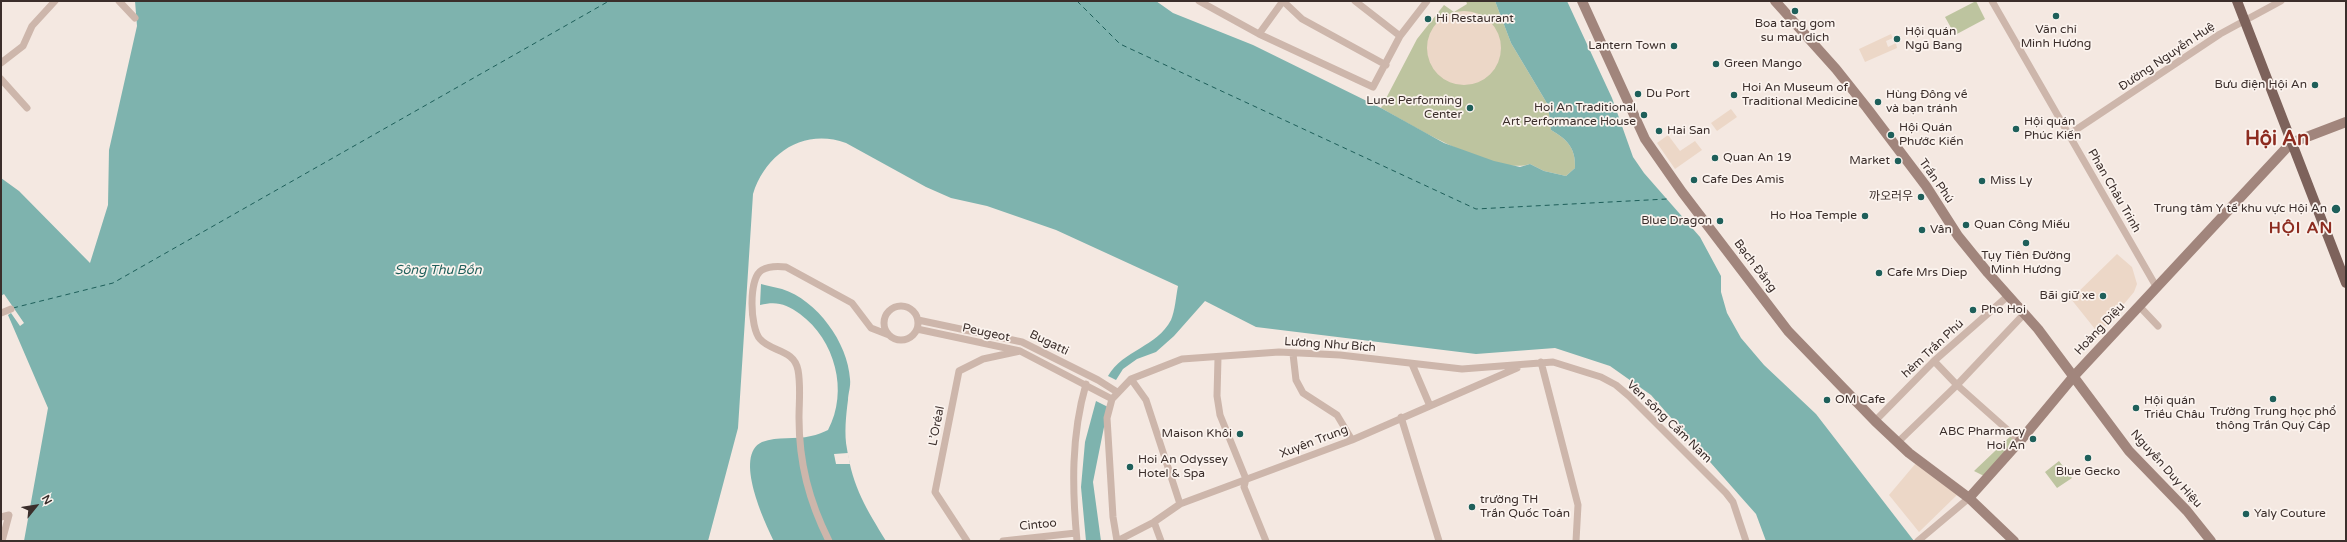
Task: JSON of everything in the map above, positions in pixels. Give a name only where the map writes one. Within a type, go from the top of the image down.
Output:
[{"type":"main road","points":[[2237,1],[2246,20],[2291,143],[2346,283]]},
{"type":"street","points":[[1,63],[24,46],[32,26],[55,1]]},
{"type":"street","points":[[119,1],[135,18]]},
{"type":"street","points":[[1199,1],[1259,34],[1373,87],[1400,36],[1427,1]]},
{"type":"street","points":[[1259,34],[1283,1],[1302,18],[1386,65]]},
{"type":"street","points":[[1355,1],[1400,36]]},
{"type":"street","name":"Bạch Đằng","points":[[1582,1],[1645,139],[1682,192],[1788,331],[1875,421],[1898,442],[1969,498],[2014,541]]},
{"type":"street","name":"Trần Phú","points":[[1776,1],[1867,108],[1926,186],[1958,236],[1988,273],[2025,313],[2074,376]]},
{"type":"street","name":"Phan Châu Trinh","points":[[1992,1],[2157,288]]},
{"type":"street","name":"Đường Nguyễn Huệ","points":[[2068,135],[2220,34],[2281,1]]},
{"type":"street","points":[[1,79],[27,108]]},
{"type":"street","points":[[2291,143],[2346,122]]},
{"type":"street","name":"Hoàng Diệu","points":[[1918,541],[1929,534],[1969,498],[2020,441],[2074,376],[2291,143]]},
{"type":"street","points":[[829,541],[806,486],[801,461],[800,389],[798,368],[790,355],[768,346],[758,337],[753,314],[752,297],[756,276],[762,270],[774,266],[786,267],[852,303],[871,328],[899,340],[904,340],[914,334],[917,329],[918,320],[912,311],[902,307],[891,310],[885,319],[886,330],[889,335]]},
{"type":"street","name":"hẻm Trần Phú","points":[[1875,421],[1934,362],[2009,295]]},
{"type":"street","points":[[2140,306],[2158,326]]},
{"type":"street","points":[[1,313],[11,309]]},
{"type":"street","points":[[1898,442],[1958,385],[2025,313]]},
{"type":"street","name":"Bugatti","points":[[918,320],[1022,342],[1098,380],[1117,392]]},
{"type":"street","name":"Peugeot","points":[[917,329],[1020,351],[1086,384],[1112,399]]},
{"type":"street","name":"L’Oréal","points":[[967,541],[935,492],[959,371],[983,359],[1020,351]]},
{"type":"street","name":"Lương Như Bích","points":[[1117,541],[1113,517],[1107,418],[1112,399],[1117,392],[1131,380],[1182,359],[1203,356],[1218,358],[1279,352],[1293,354],[1340,355],[1462,369],[1521,366],[1541,362]]},
{"type":"street","points":[[1293,354],[1296,380],[1303,393],[1337,415],[1352,440]]},
{"type":"street","points":[[1218,358],[1217,396],[1220,416],[1246,479],[1244,487],[1266,541]]},
{"type":"street","points":[[1541,362],[1578,505],[1576,541]]},
{"type":"street","name":"Ven sông Cẩm Nam","points":[[1541,362],[1553,362],[1601,377],[1616,385],[1629,396],[1726,493],[1733,502],[1746,541]]},
{"type":"street","points":[[1934,362],[2020,441]]},
{"type":"street","points":[[1412,364],[1430,406]]},
{"type":"street","name":"Xuyên Trung","points":[[1117,541],[1154,522],[1180,504],[1352,440],[1401,417],[1430,406],[1521,366]]},
{"type":"street","name":"Nguyễn Duy Hiệu","points":[[2074,376],[2129,451],[2187,511],[2211,541]]},
{"type":"street","points":[[1131,380],[1146,400],[1180,504]]},
{"type":"street","points":[[1077,541],[1073,472],[1077,425],[1086,384]]},
{"type":"street","points":[[1401,417],[1439,541]]},
{"type":"street","points":[[1,517],[9,515],[2,541]]},
{"type":"street","points":[[1154,522],[1161,541]]},
{"type":"street","name":"Cintoo","points":[[1004,541],[1049,538],[1076,533]]},
{"type":"green space","points":[[1466,1],[1495,1],[1511,43],[1548,105],[1551,130],[1562,137],[1572,150],[1575,168],[1566,176],[1544,171],[1530,164],[1515,166],[1496,163],[1476,156],[1433,137],[1381,108],[1417,39],[1444,5],[1454,12],[1467,4]]},
{"type":"green space","points":[[1976,1],[1985,19],[1955,35],[1945,17]]},
{"type":"green space","points":[[2015,432],[2019,436],[1984,476],[1974,471]]},
{"type":"green space","points":[[2059,461],[2072,478],[2057,488],[2045,472]]},
{"type":"shaded area","points":[[1464,11],[1485,17],[1495,27],[1501,48],[1495,69],[1485,79],[1464,85],[1443,79],[1433,69],[1427,48],[1433,27],[1443,17]]},
{"type":"shaded area","points":[[1891,34],[1893,38],[1886,41],[1888,47],[1896,43],[1897,48],[1865,62],[1859,49]]},
{"type":"shaded area","points":[[1731,109],[1737,117],[1717,131],[1711,123]]},
{"type":"shaded area","points":[[1668,135],[1680,151],[1695,141],[1702,150],[1675,169],[1657,143]]},
{"type":"shaded area","name":"Bãi giữ xe","points":[[2117,254],[2132,267],[2137,284],[2134,292],[2099,334],[2071,299]]},
{"type":"shaded area","points":[[1916,463],[1957,495],[1919,532],[1889,495]]},
{"type":"water","name":"Sông Thu Bồn","points":[[135,1],[1156,1],[1173,13],[1253,45],[1381,108],[1444,143],[1494,161],[1520,167],[1530,164],[1544,171],[1566,176],[1575,168],[1572,150],[1562,137],[1551,130],[1548,105],[1511,43],[1495,1],[1567,1],[1612,98],[1633,157],[1644,173],[1700,237],[1721,276],[1721,292],[1727,313],[1741,338],[1764,365],[1816,414],[1914,541],[1766,541],[1756,514],[1651,395],[1610,366],[1555,348],[1476,354],[1256,327],[1205,301],[1174,336],[1156,352],[1137,359],[1123,369],[1116,380],[1108,376],[1114,367],[1122,360],[1149,343],[1165,329],[1171,320],[1178,286],[1056,230],[987,206],[951,198],[926,187],[846,143],[830,139],[816,139],[802,142],[777,156],[759,179],[753,194],[738,428],[708,541],[24,541],[48,408],[8,315],[11,313],[20,326],[24,323],[4,294],[1,296],[1,178],[19,191],[90,263],[108,205],[109,150],[137,26]]},
{"type":"water","points":[[761,284],[782,289],[807,303],[818,313],[837,338],[848,365],[850,379],[845,431],[850,463],[861,497],[886,541],[774,541],[764,520],[754,490],[750,460],[754,449],[762,442],[768,440],[805,437],[828,430],[834,415],[838,383],[830,352],[812,325],[800,314],[781,304],[771,303],[760,305]]},
{"type":"water","points":[[1096,401],[1108,407],[1093,482],[1101,541],[1086,541],[1081,487],[1085,442]]},
{"type":"pier","points":[[848,453],[850,464],[836,464],[834,454]]},
{"type":"ferry route","points":[[13,308],[113,283],[609,1]]},
{"type":"ferry route","points":[[1077,1],[1120,44],[1476,209],[1667,199]]},
{"type":"place","name":"Boa tang gom su mau dich","points":[[1795,11]]},
{"type":"place","name":"Văn chỉ Minh Hương","points":[[2056,16]]},
{"type":"place","name":"Hi Restaurant","points":[[1428,19]]},
{"type":"place","name":"Hội quán Ngũ Bang","points":[[1897,39]]},
{"type":"place","name":"Lantern Town","points":[[1674,46]]},
{"type":"place","name":"Green Mango","points":[[1716,64]]},
{"type":"place","name":"Bưu điện Hội An","points":[[2315,85]]},
{"type":"place","name":"Du Port","points":[[1638,94]]},
{"type":"place","name":"Hoi An Museum of Traditional Medicine","points":[[1734,95]]},
{"type":"place","name":"Hùng Đông về và bạn tránh","points":[[1878,102]]},
{"type":"place","name":"Lune Performing Center","points":[[1470,108]]},
{"type":"place","name":"Hoi An Traditional Art Performance House","points":[[1644,115]]},
{"type":"place","name":"Hội quán Phúc Kiến","points":[[2016,129]]},
{"type":"place","name":"Hai San","points":[[1659,131]]},
{"type":"place","name":"Hội Quán Phước Kiến","points":[[1891,135]]},
{"type":"place","name":"Quan An 19","points":[[1715,158]]},
{"type":"place","name":"Market","points":[[1898,161]]},
{"type":"place","name":"Cafe Des Amis","points":[[1694,180]]},
{"type":"place","name":"Miss Ly","points":[[1982,181]]},
{"type":"place","name":"까오러우","points":[[1921,197]]},
{"type":"place","name":"Trung tâm Y tế khu vực Hội An","points":[[2336,209]]},
{"type":"place","name":"Ho Hoa Temple","points":[[1865,216]]},
{"type":"place","name":"Blue Dragon","points":[[1720,221]]},
{"type":"place","name":"Quan Công Miếu","points":[[1966,225]]},
{"type":"place","name":"Vân","points":[[1922,230]]},
{"type":"place","name":"Tụy Tiên Đường Minh Hương","points":[[2026,243]]},
{"type":"place","name":"Cafe Mrs Diep","points":[[1879,273]]},
{"type":"place","name":"Bãi giữ xe","points":[[2103,296]]},
{"type":"place","name":"Pho Hoi","points":[[1973,310]]},
{"type":"place","name":"Trường Trung học phổ thông Trần Quý Cáp","points":[[2273,399]]},
{"type":"place","name":"OM Cafe","points":[[1827,400]]},
{"type":"place","name":"Hội quán Triều Châu","points":[[2136,408]]},
{"type":"place","name":"Maison Khôi","points":[[1240,434]]},
{"type":"place","name":"ABC Pharmacy Hoi An","points":[[2033,439]]},
{"type":"place","name":"Blue Gecko","points":[[2088,458]]},
{"type":"place","name":"Hoi An Odyssey Hotel & Spa","points":[[1130,467]]},
{"type":"place","name":"trường TH Trần Quốc Toản","points":[[1472,507]]},
{"type":"place","name":"Yaly Couture","points":[[2246,514]]},
{"type":"district","name":"Hội An","points":[[2277,140]]},
{"type":"district","name":"HỘI AN","points":[[2301,229]]}]
